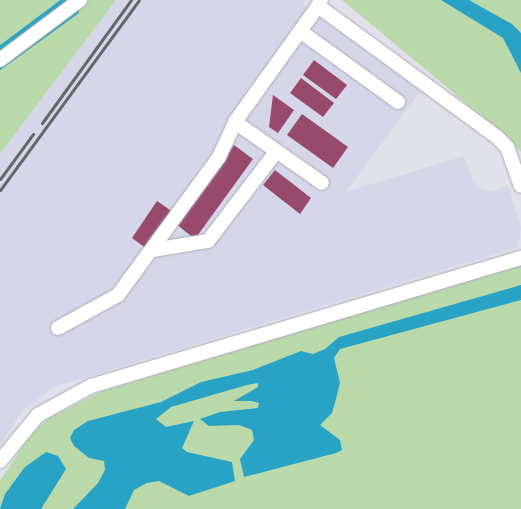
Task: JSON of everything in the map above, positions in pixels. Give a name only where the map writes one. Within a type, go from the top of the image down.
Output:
[{"type":"street","points":[[0,60],[80,0]]},
{"type":"street","points":[[58,328],[118,295],[153,250],[219,157],[234,122],[320,3],[497,137],[507,147],[521,186]]},
{"type":"street","points":[[300,30],[398,102]]},
{"type":"street","points":[[234,122],[322,183]]},
{"type":"street","points":[[153,250],[208,241],[276,152]]},
{"type":"street","points":[[0,461],[38,415],[91,386],[521,258]]},
{"type":"shaded area","points":[[116,0],[304,0],[302,3],[421,90],[346,192],[464,156],[476,187],[493,192],[508,185],[521,227],[518,247],[54,387],[22,411],[0,446],[0,154]]},
{"type":"green space","points":[[0,0],[116,0],[0,154]]},
{"type":"green space","points":[[342,0],[521,0],[521,152],[490,123]]},
{"type":"green space","points":[[521,265],[521,509],[0,509],[0,481],[32,432],[51,417],[102,391]]},
{"type":"water","points":[[441,0],[469,0],[512,24],[521,33],[521,73],[503,38]]},
{"type":"water","points":[[521,285],[521,300],[340,349],[334,358],[340,383],[336,399],[332,413],[320,425],[340,440],[342,450],[336,453],[244,477],[240,459],[254,440],[252,430],[239,425],[209,426],[200,419],[220,412],[258,408],[259,403],[252,401],[234,401],[258,387],[258,383],[247,385],[171,407],[156,419],[166,427],[194,421],[182,448],[187,452],[232,462],[235,481],[189,496],[159,481],[147,483],[134,490],[125,509],[73,509],[98,483],[105,470],[104,461],[89,458],[74,446],[70,438],[74,430],[88,421],[161,402],[201,382],[253,370],[301,351],[313,354],[325,349],[339,337]]},
{"type":"water","points":[[46,452],[58,456],[66,469],[41,509],[0,509],[5,494],[25,467]]},
{"type":"building","points":[[314,60],[347,85],[336,99],[303,75]]},
{"type":"building","points":[[301,78],[334,103],[323,117],[290,93]]},
{"type":"building","points":[[273,95],[294,110],[278,133],[269,127]]},
{"type":"building","points":[[302,114],[348,147],[333,168],[287,135]]},
{"type":"building","points":[[234,145],[253,159],[195,239],[176,224]]},
{"type":"building","points":[[275,170],[311,198],[300,214],[263,185]]},
{"type":"building","points":[[157,201],[173,212],[147,249],[132,238]]},
{"type":"waterway","points":[[0,48],[64,0]]},
{"type":"waterway","points":[[0,68],[77,12]]},
{"type":"railway","points":[[42,123],[131,0]]},
{"type":"railway","points":[[0,190],[139,0]]},
{"type":"railway","points":[[0,179],[33,134]]}]
